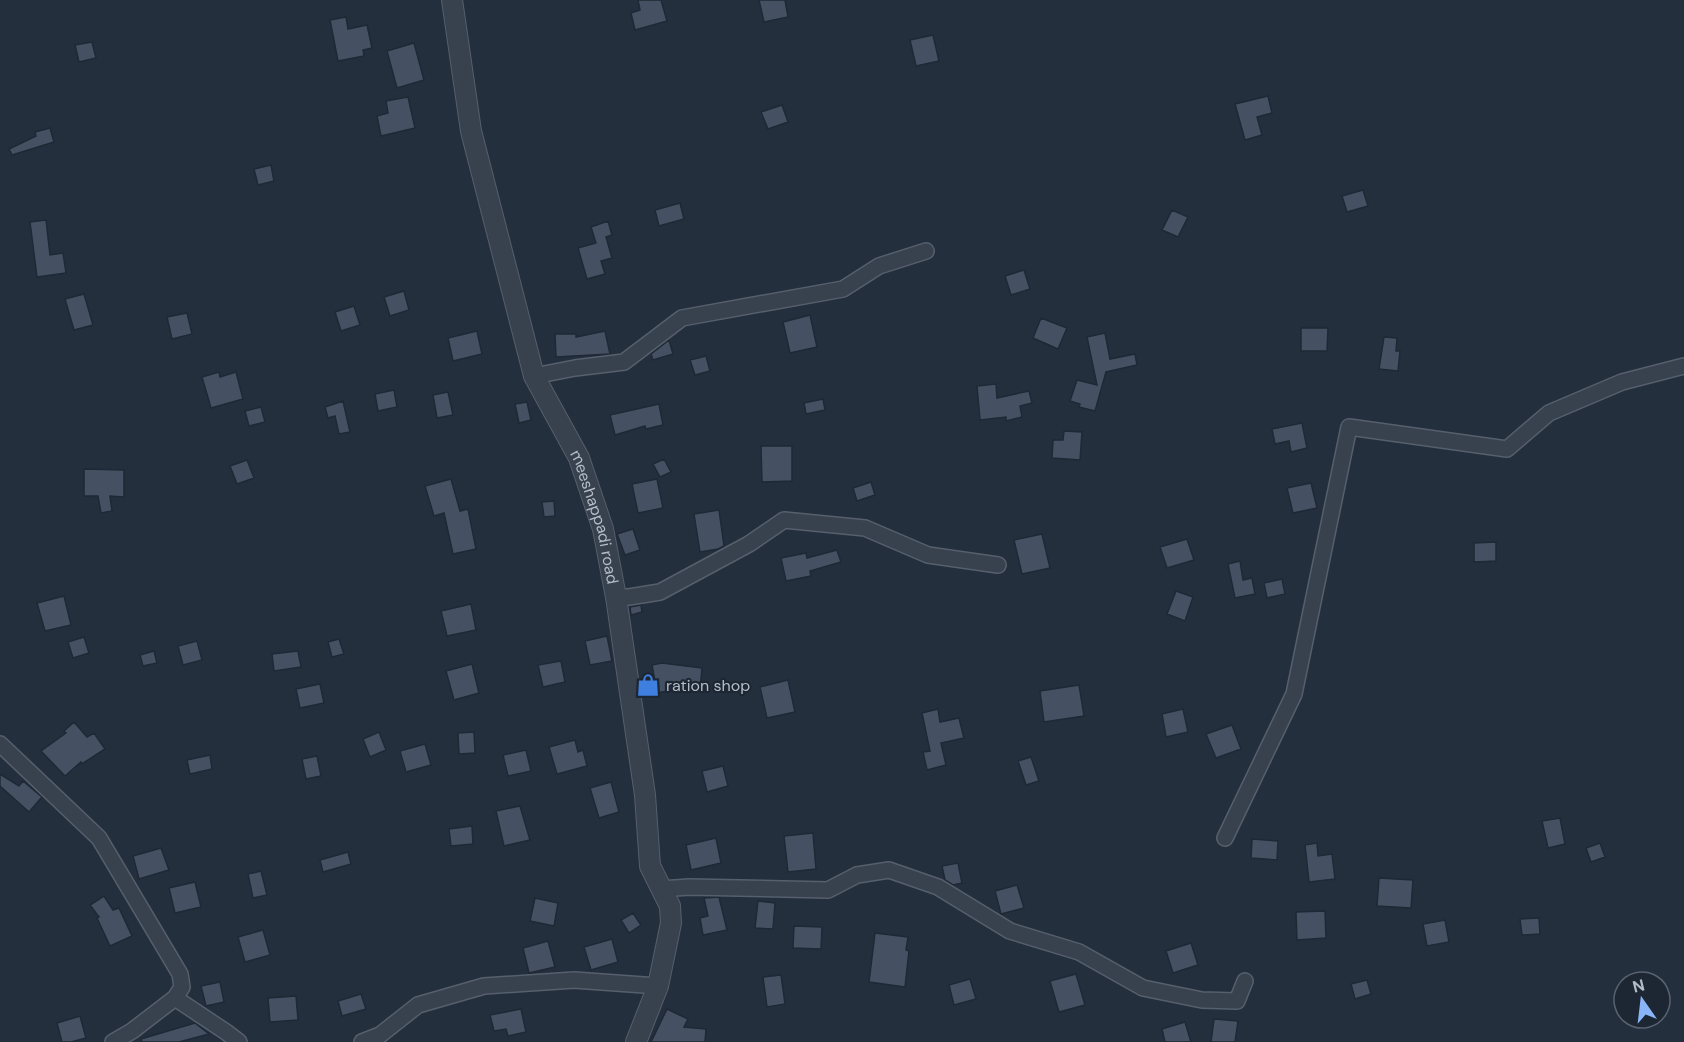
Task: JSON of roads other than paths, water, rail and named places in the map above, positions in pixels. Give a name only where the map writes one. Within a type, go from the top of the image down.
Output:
[{"type":"street","name":"meeshappadi road","points":[[452,0],[471,131],[534,376],[579,458],[603,529],[616,597],[645,795],[650,866],[670,906],[671,923],[658,986],[636,1042]]},
{"type":"street","points":[[534,376],[624,362],[682,318],[843,289],[879,266],[926,251]]},
{"type":"street","points":[[1226,838],[1294,694],[1349,427],[1507,449],[1549,413],[1622,382],[1684,366]]},
{"type":"street","points":[[616,597],[660,592],[750,544],[784,520],[865,528],[928,555],[998,565]]},
{"type":"street","points":[[0,744],[99,838],[180,974],[182,987],[175,998],[132,1031],[113,1042]]},
{"type":"street","points":[[661,889],[689,887],[828,890],[857,875],[889,870],[938,887],[1010,931],[1079,952],[1143,988],[1202,1000],[1237,1001],[1245,981]]},
{"type":"street","points":[[362,1042],[380,1035],[418,1005],[484,986],[574,980],[658,986]]},
{"type":"street","points":[[175,998],[239,1042]]},
{"type":"place","name":"ration shop","points":[[648,685]]}]
